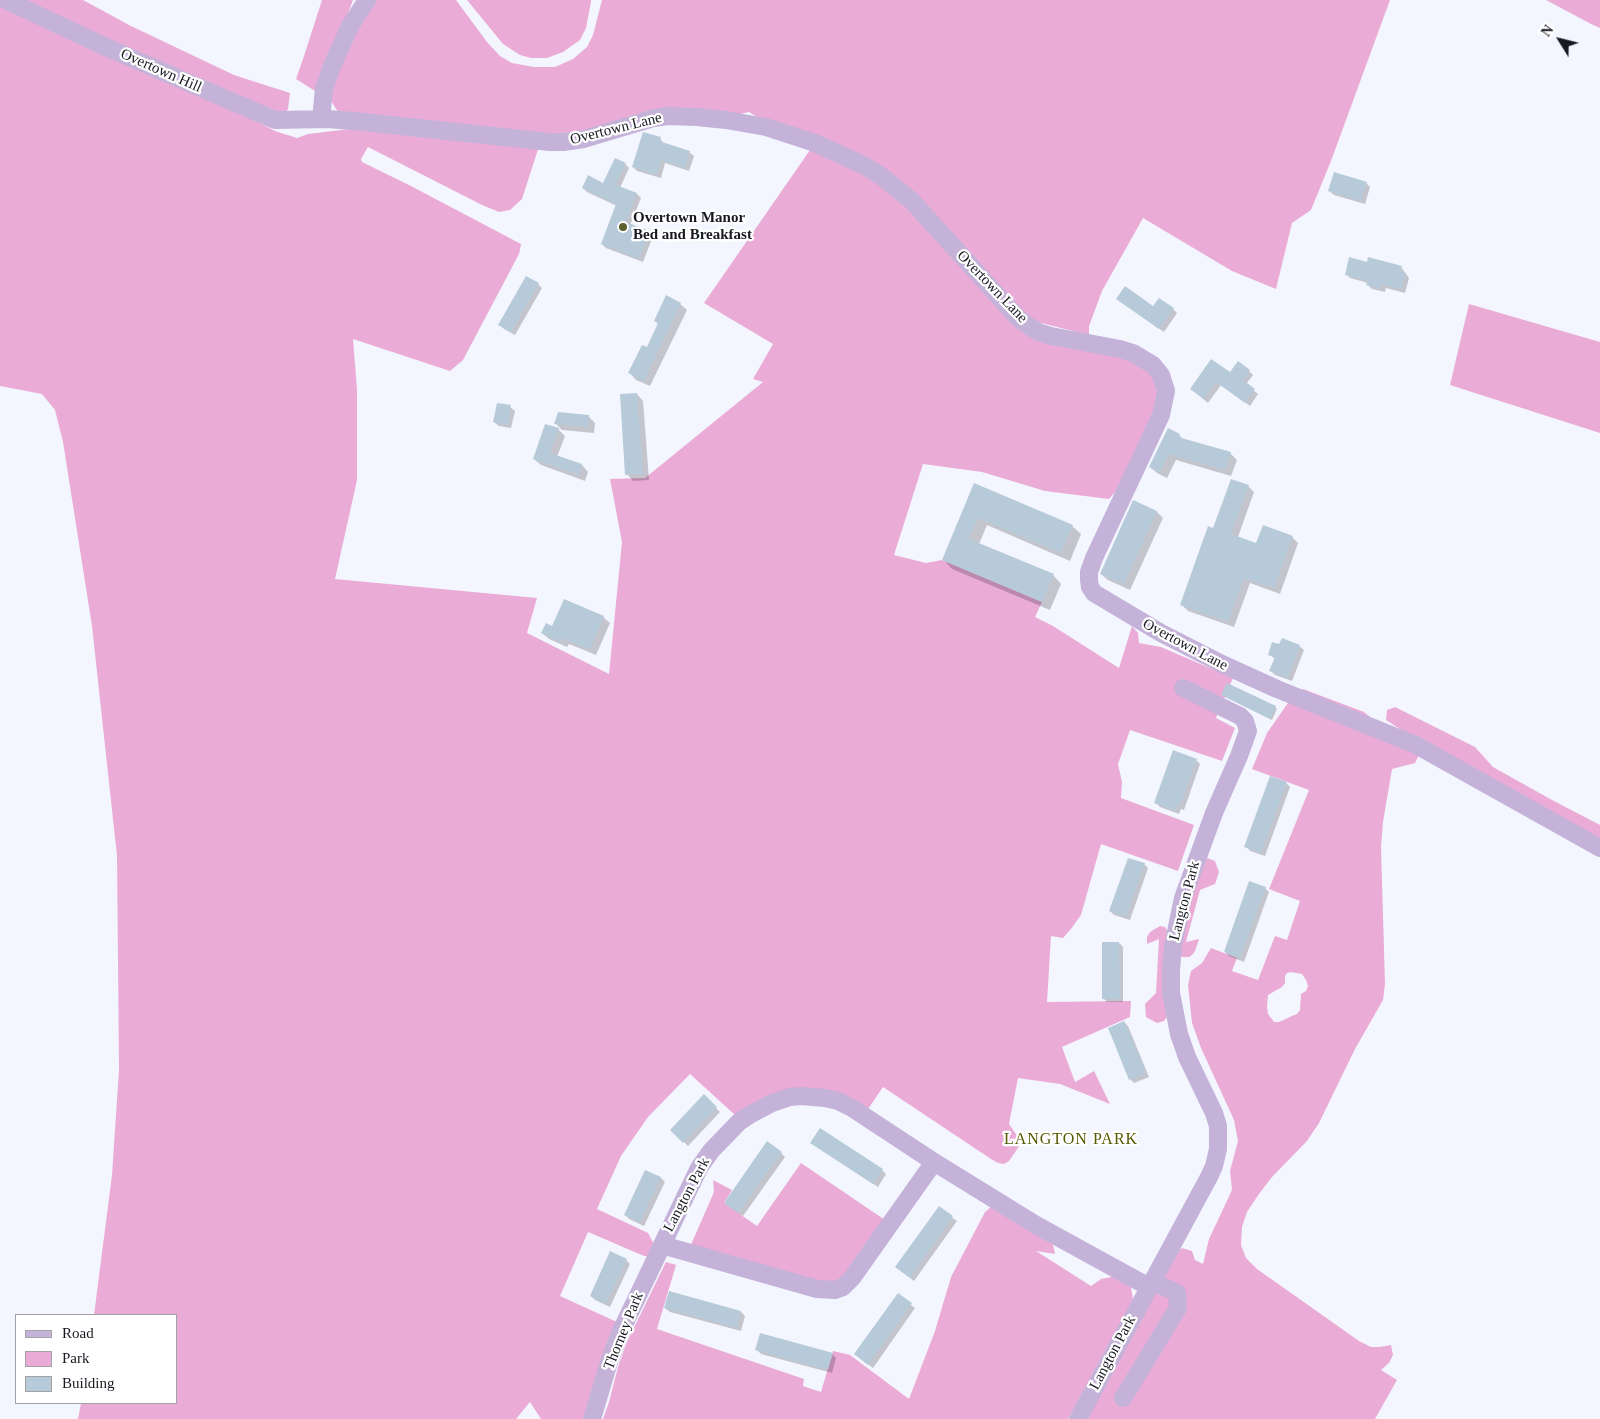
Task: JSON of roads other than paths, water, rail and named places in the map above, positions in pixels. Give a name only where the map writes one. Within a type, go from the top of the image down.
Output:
[{"type":"street","name":"Overtown Hill","points":[[6,0],[108,48],[267,117],[283,120],[321,119]]},
{"type":"street","points":[[321,119],[324,89],[332,66],[350,26],[367,0]]},
{"type":"street","name":"Overtown Lane","points":[[321,119],[557,142],[584,139],[661,117],[697,117],[766,127],[815,143],[865,166],[881,176],[912,202],[1019,319],[1038,332],[1051,336],[1133,353],[1153,365],[1161,375],[1166,391],[1161,415],[1094,558],[1089,572],[1089,580],[1090,587],[1094,593],[1161,633],[1230,668],[1416,745],[1600,848]]},
{"type":"street","name":"Langton Park","points":[[1078,1419],[1209,1177],[1218,1149],[1218,1126],[1214,1113],[1178,1034],[1171,993],[1171,970],[1173,946],[1183,898],[1214,812],[1248,731],[1245,721],[1240,716],[1183,688]]},
{"type":"street","name":"Langton Park","points":[[934,1162],[852,1278],[843,1287],[835,1290],[817,1289],[662,1245],[688,1188],[710,1151],[738,1122],[751,1114],[772,1103],[801,1096],[838,1101],[852,1108],[934,1162],[1036,1225],[1151,1284]]},
{"type":"street","name":"Thorney Park","points":[[592,1419],[609,1362],[621,1331],[662,1245]]},
{"type":"street","points":[[1122,1398],[1178,1308],[1177,1293],[1151,1284]]},
{"type":"place","name":"Overtown Manor Bed and Breakfast","points":[[623,227]]},
{"type":"district","name":"LANGTON PARK","points":[[1071,1140]]}]
